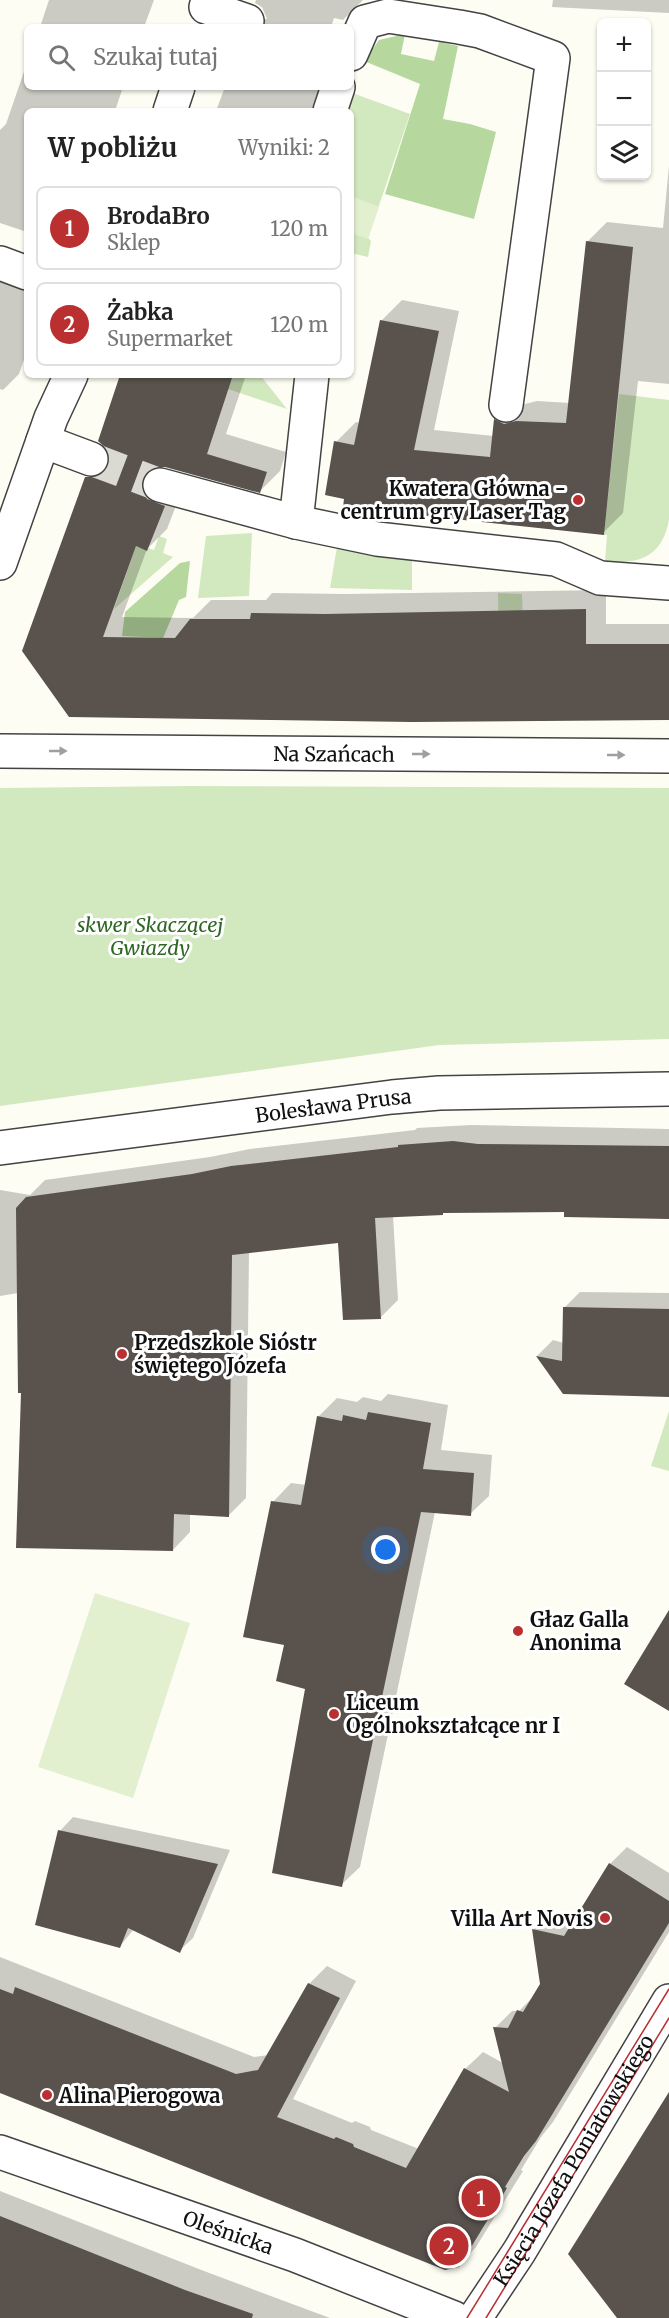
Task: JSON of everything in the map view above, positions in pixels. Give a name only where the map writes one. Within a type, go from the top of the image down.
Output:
[{"type":"street","points":[[205,11],[246,21]]},
{"type":"street","points":[[354,47],[365,22],[388,16],[480,31],[553,58],[506,405]]},
{"type":"street","points":[[171,108],[177,90]]},
{"type":"street","points":[[331,108],[337,90]]},
{"type":"street","points":[[0,263],[24,272]]},
{"type":"street","points":[[0,563],[43,441],[70,378]]},
{"type":"street","points":[[296,522],[312,378]]},
{"type":"street","points":[[43,441],[91,459]]},
{"type":"street","points":[[160,485],[296,522],[377,539],[556,559],[600,578],[669,583]]},
{"type":"street","name":"Na Szańcach","points":[[0,751],[669,756]]},
{"type":"street","name":"Bolesława Prusa","points":[[0,1148],[392,1097],[439,1093],[669,1089]]},
{"type":"street","name":"Księcia Józefa Poniatowskiego","points":[[475,2318],[553,2196],[669,2001]]},
{"type":"street","name":"Oleśnicka","points":[[0,2152],[295,2255],[454,2318]]},
{"type":"green space","points":[[405,34],[401,54],[434,61],[439,42],[458,46],[443,119],[496,132],[474,219],[385,194],[420,84],[364,61],[379,40]]},
{"type":"green space","points":[[347,91],[410,114],[368,238],[371,241],[368,257],[354,254],[354,108],[342,108]]},
{"type":"green space","points":[[354,197],[379,207],[368,239],[354,234]]},
{"type":"green space","points":[[232,378],[262,378],[287,409],[228,389]]},
{"type":"green space","points":[[619,394],[669,400],[669,519],[666,532],[655,550],[639,559],[618,562],[605,561],[607,535],[604,535]]},
{"type":"green space","points":[[252,533],[249,596],[198,598],[206,536]]},
{"type":"green space","points":[[159,536],[167,539],[163,553],[173,557],[114,609],[136,546],[154,550]]},
{"type":"green space","points":[[337,547],[412,558],[412,590],[330,588]]},
{"type":"green space","points":[[190,561],[186,597],[179,600],[163,638],[122,636],[125,612],[180,563]]},
{"type":"green space","points":[[498,593],[522,594],[524,653],[499,653]]},
{"type":"green space","name":"skwer Skaczącej Gwiazdy","points":[[190,786],[669,788],[669,1039],[439,1045],[0,1106],[0,788]]},
{"type":"green space","points":[[669,1411],[669,1471],[651,1466]]},
{"type":"green space","points":[[95,1593],[190,1623],[133,1798],[38,1767]]},
{"type":"building","points":[[586,241],[633,247],[604,535],[343,507],[344,499],[325,495],[334,441],[354,445],[380,320],[439,331],[414,450],[490,457],[494,419],[504,424],[516,421],[566,423]]},
{"type":"building","points":[[119,378],[232,378],[207,454],[267,472],[260,493],[165,467],[155,467],[146,472],[142,481],[142,490],[147,499],[165,506],[147,551],[136,546],[103,637],[175,638],[190,619],[250,619],[251,613],[325,614],[586,609],[586,644],[669,644],[669,720],[412,722],[69,717],[22,651],[85,477],[102,474],[109,465],[110,457],[106,448],[98,441]]},
{"type":"building","points":[[453,1141],[478,1144],[669,1146],[669,1219],[564,1217],[564,1212],[443,1213],[443,1215],[375,1218],[381,1319],[343,1320],[338,1243],[232,1255],[229,1517],[174,1514],[173,1551],[16,1548],[21,1393],[18,1393],[16,1208],[26,1197],[192,1174],[231,1166],[398,1147],[398,1145]]},
{"type":"building","points":[[563,1307],[669,1309],[669,1397],[563,1394],[536,1356],[562,1361]]},
{"type":"building","points":[[368,1412],[431,1423],[423,1469],[474,1473],[471,1516],[421,1512],[342,1887],[272,1873],[305,1689],[276,1681],[284,1645],[243,1637],[271,1501],[301,1505],[317,1416],[342,1421],[343,1415],[366,1420]]},
{"type":"building","points":[[669,1610],[669,1711],[624,1684]]},
{"type":"building","points":[[58,1830],[218,1864],[180,1953],[128,1928],[120,1948],[35,1925]]},
{"type":"building","points":[[609,1863],[669,1901],[669,1923],[536,2141],[505,2187],[507,2188],[459,2267],[445,2270],[0,2093],[0,1989],[13,1994],[15,1987],[236,2074],[258,2070],[308,1983],[340,1998],[277,2117],[334,2139],[336,2137],[353,2144],[354,2147],[406,2168],[464,2068],[509,2092],[493,2027],[508,2028],[517,2010],[523,2012],[540,1984],[532,1929],[564,1936]]},
{"type":"building","points":[[669,2092],[669,2318],[617,2318],[568,2254]]},
{"type":"building","points":[[0,2216],[185,2290],[253,2314],[252,2318],[0,2318]]},
{"type":"tunnel","points":[[91,459],[160,485]]},
{"type":"tram line","points":[[467,2318],[669,1989]]},
{"type":"tram line","points":[[486,2318],[669,2018]]},
{"type":"place","name":"Kwatera Główna - centrum gry Laser Tag","points":[[578,500]]},
{"type":"place","name":"Przedszkole Sióstr świętego Józefa","points":[[122,1354]]},
{"type":"place","name":"Głaz Galla Anonima","points":[[518,1631]]},
{"type":"place","name":"Liceum Ogólnokształcące nr I","points":[[334,1714]]},
{"type":"place","name":"Villa Art Novis","points":[[605,1918]]},
{"type":"place","name":"Alina Pierogowa","points":[[47,2095]]},
{"type":"place","name":"BrodaBro","points":[[481,2198]]},
{"type":"place","name":"Żabka","points":[[449,2246]]}]
